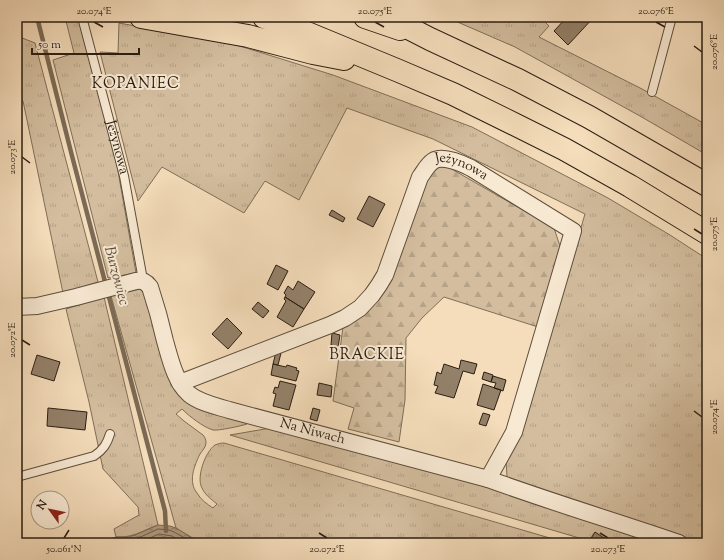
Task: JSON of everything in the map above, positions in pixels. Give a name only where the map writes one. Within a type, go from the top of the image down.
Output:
[{"type":"highway","points":[[141,17],[248,36],[313,53],[399,71]]},
{"type":"highway","points":[[264,17],[290,26],[453,94],[564,149],[630,186],[707,233]]},
{"type":"highway","points":[[365,17],[430,39]]},
{"type":"highway","points":[[387,17],[518,80],[589,117],[707,185]]},
{"type":"street","name":"Jeżynowa","points":[[180,383],[330,325],[345,318],[360,308],[372,295],[385,275],[420,177],[427,166],[432,162],[441,159],[453,161],[477,172],[573,231],[514,432],[488,479]]},
{"type":"street","points":[[17,307],[37,306],[139,281]]},
{"type":"street","name":"Na Niwach","points":[[139,281],[147,283],[150,287],[172,363],[180,383],[190,394],[205,403],[488,479],[526,493],[679,543]]},
{"type":"lane","name":"Jeżynowa","points":[[82,17],[124,176],[139,281]]},
{"type":"lane","points":[[652,92],[672,17]]},
{"type":"lane","points":[[17,477],[94,456],[102,449],[110,434]]},
{"type":"green space","points":[[65,17],[78,18],[116,160],[136,273],[108,278],[53,60],[74,53]]},
{"type":"green space","points":[[446,17],[498,17],[507,21],[510,17],[540,17],[549,26],[539,37],[642,89],[707,125],[707,155],[515,47]]},
{"type":"green space","points":[[119,23],[230,43],[333,75],[472,127],[608,198],[707,259],[707,543],[696,543],[507,477],[506,460],[527,410],[585,214],[433,139],[347,108],[299,200],[265,181],[244,213],[162,167],[138,201],[100,52],[118,53]]},
{"type":"green space","points":[[17,36],[35,43],[98,282],[63,293],[23,101],[17,97]]},
{"type":"green space","points":[[443,164],[554,228],[560,246],[538,327],[444,297],[422,318],[406,338],[405,400],[399,442],[348,429],[354,408],[333,401],[343,327],[364,311],[422,181]]},
{"type":"green space","points":[[140,289],[147,297],[174,383],[250,421],[247,424],[240,426],[213,430],[196,421],[182,409],[176,414],[203,435],[205,439],[206,443],[194,469],[192,479],[194,489],[200,498],[213,508],[217,504],[206,495],[200,484],[202,465],[211,448],[220,443],[224,443],[567,543],[201,543],[185,534],[176,528],[111,296]]},
{"type":"green space","points":[[104,297],[158,525],[137,534],[124,537],[116,537],[114,529],[139,515],[138,507],[103,469],[89,402],[66,309]]},
{"type":"green space","points":[[271,428],[494,487],[656,543],[575,543],[586,540],[230,435]]},
{"type":"water","points":[[158,525],[176,528],[201,543],[102,543],[116,537],[128,537],[135,535]]},
{"type":"building","points":[[567,17],[594,17],[568,45],[554,31]]},
{"type":"building","points":[[369,196],[385,204],[373,227],[357,219]]},
{"type":"building","points":[[332,210],[345,218],[343,222],[329,215]]},
{"type":"building","points":[[276,265],[288,271],[278,290],[267,284]]},
{"type":"building","points":[[298,281],[315,292],[304,309],[285,297],[286,295],[284,293],[288,286],[293,290]]},
{"type":"building","points":[[285,297],[304,309],[293,327],[277,317],[286,301],[284,299]]},
{"type":"building","points":[[258,302],[269,311],[263,318],[252,309]]},
{"type":"building","points":[[227,318],[242,333],[228,349],[212,334]]},
{"type":"building","points":[[332,333],[340,335],[338,347],[331,345]]},
{"type":"building","points":[[276,352],[281,353],[278,365],[273,364]]},
{"type":"building","points":[[37,355],[60,362],[54,381],[31,374]]},
{"type":"building","points":[[461,360],[477,364],[474,374],[463,371],[454,398],[435,393],[438,386],[434,385],[437,372],[441,374],[444,364],[459,369]]},
{"type":"building","points":[[273,364],[286,367],[287,365],[297,368],[296,370],[299,371],[296,381],[271,375]]},
{"type":"building","points":[[484,372],[493,375],[491,382],[482,379]]},
{"type":"building","points":[[493,376],[506,380],[503,391],[494,388],[496,383],[491,382]]},
{"type":"building","points":[[280,381],[296,385],[289,410],[273,406],[276,394],[273,393],[275,387],[278,388]]},
{"type":"building","points":[[319,383],[332,386],[331,397],[317,395]]},
{"type":"building","points":[[483,384],[501,390],[494,410],[477,405]]},
{"type":"building","points":[[48,408],[87,412],[85,430],[47,426]]},
{"type":"building","points":[[313,408],[320,410],[317,421],[310,419]]},
{"type":"building","points":[[483,413],[490,415],[486,426],[479,424]]},
{"type":"building","points":[[595,532],[610,542],[588,543]]},
{"type":"waterway","name":"Burzowiec","points":[[37,17],[165,511],[166,531]]},
{"type":"district","name":"KOPANIEC","points":[[136,84]]},
{"type":"district","name":"BRACKIE","points":[[367,355]]}]
